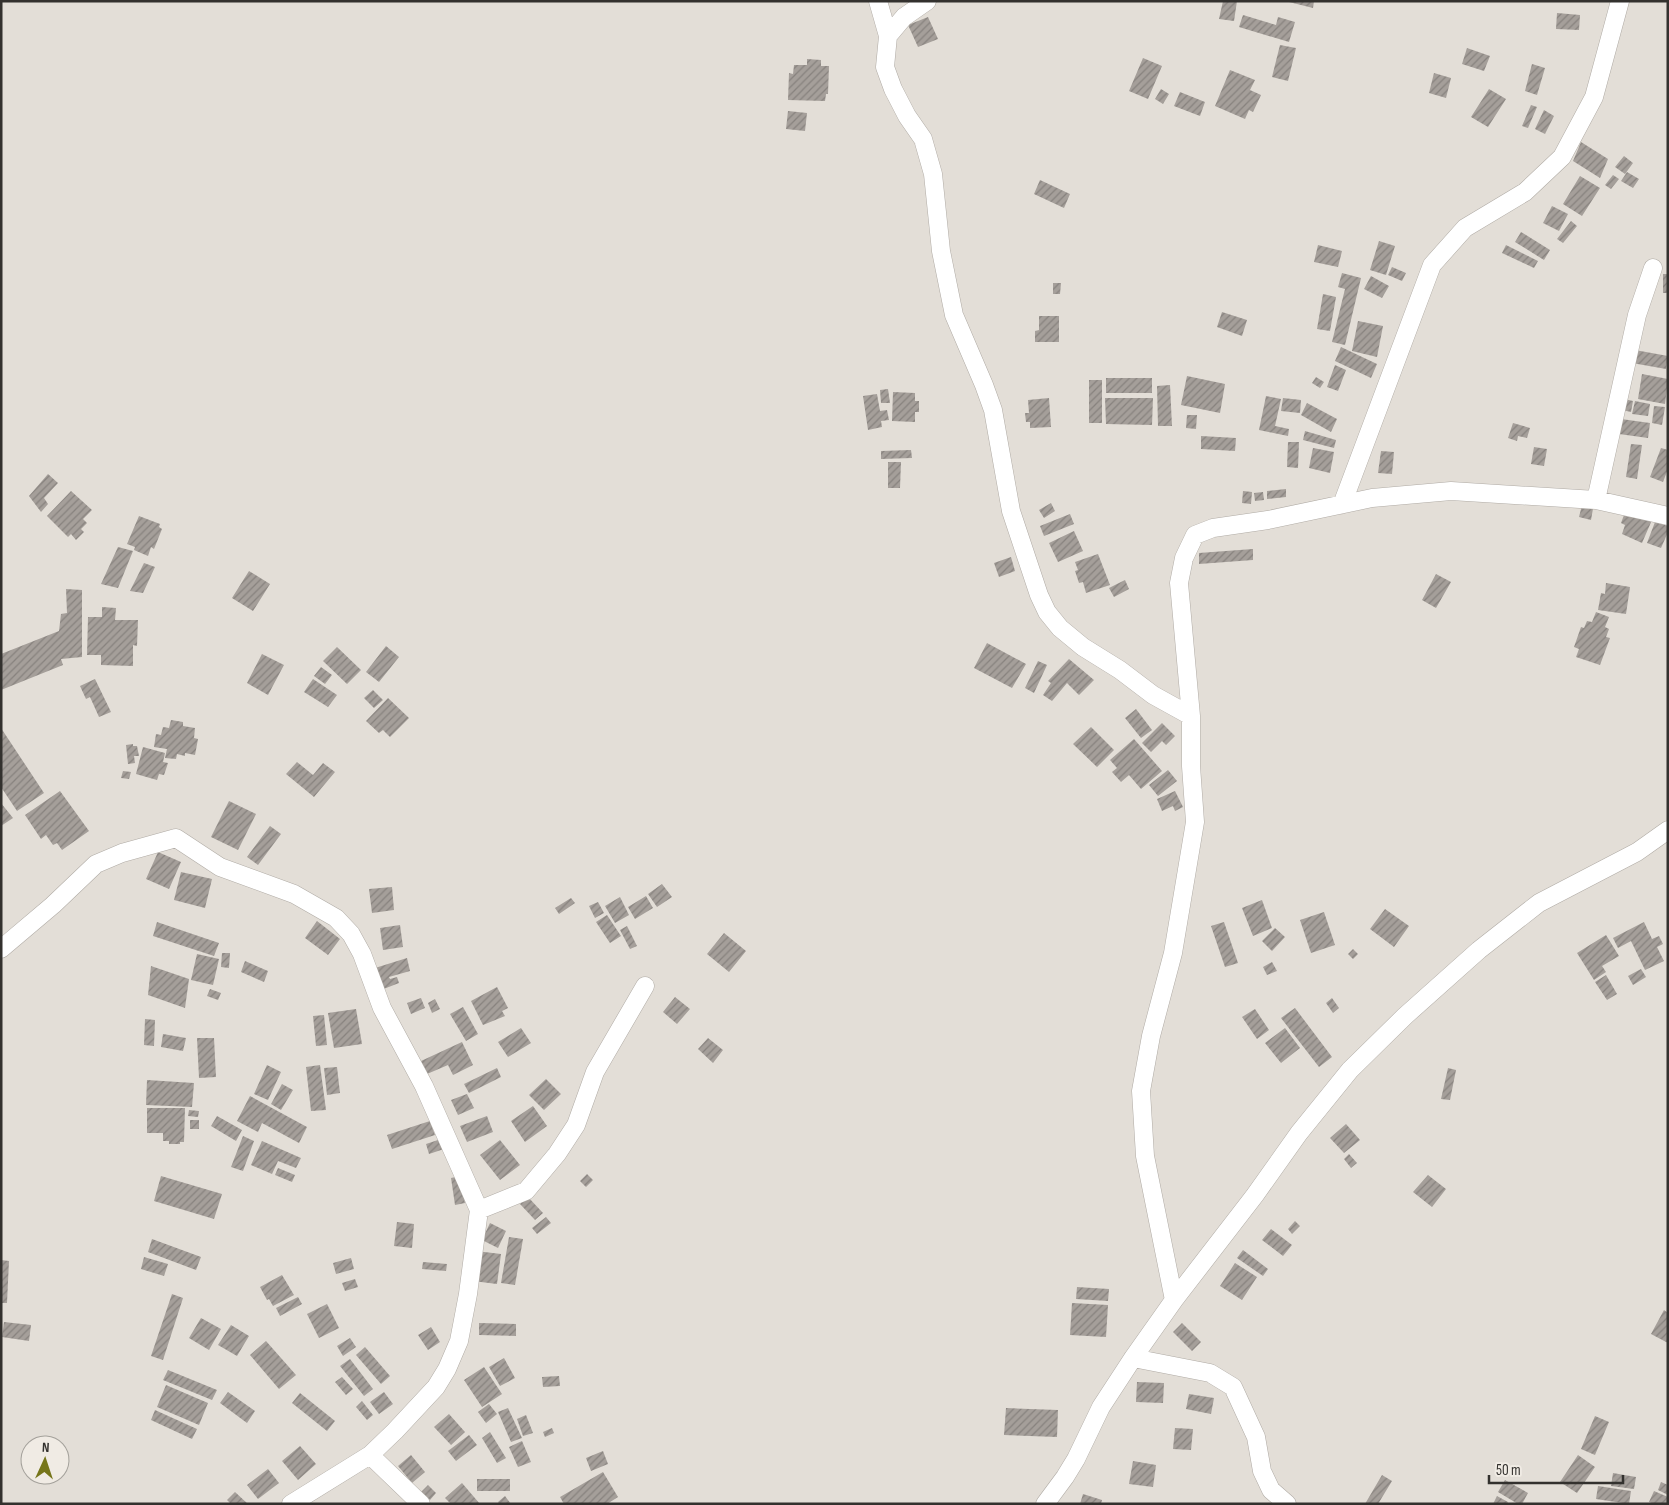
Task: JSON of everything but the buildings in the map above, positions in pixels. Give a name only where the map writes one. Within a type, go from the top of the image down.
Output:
[{"type":"street","points":[[878,1],[888,36],[885,67],[907,116],[923,139],[933,174],[942,251],[954,315],[993,410],[1011,511],[1039,594],[1047,612],[1060,628],[1083,647],[1120,670],[1153,695],[1191,716]]},
{"type":"street","points":[[888,36],[904,17],[927,1]]},
{"type":"street","points":[[1340,505],[1343,502],[1432,265],[1464,228],[1525,192],[1562,157],[1594,97],[1620,1]]},
{"type":"street","points":[[1596,500],[1637,315],[1653,268]]},
{"type":"street","points":[[1174,1300],[1145,1156],[1141,1091],[1151,1036],[1173,953],[1195,822],[1191,766],[1191,716],[1179,583],[1184,558],[1195,535],[1213,528],[1268,520],[1372,498],[1451,491],[1596,500],[1668,516]]},
{"type":"street","points":[[1045,1504],[1069,1471],[1101,1408],[1133,1358],[1299,1133],[1350,1070],[1405,1016],[1479,950],[1539,903],[1637,852],[1668,830]]},
{"type":"street","points":[[1,949],[53,905],[96,864],[122,852],[176,838],[220,867],[294,894],[336,918],[351,934],[362,954],[382,1008],[424,1086],[479,1210],[468,1294],[459,1341],[436,1387],[370,1455],[291,1504]]},
{"type":"street","points":[[479,1210],[526,1191],[557,1154],[576,1125],[596,1072],[644,986]]},
{"type":"street","points":[[1133,1358],[1210,1373],[1233,1387],[1256,1437],[1262,1471],[1271,1490],[1287,1504]]},
{"type":"street","points":[[370,1455],[421,1504]]}]
